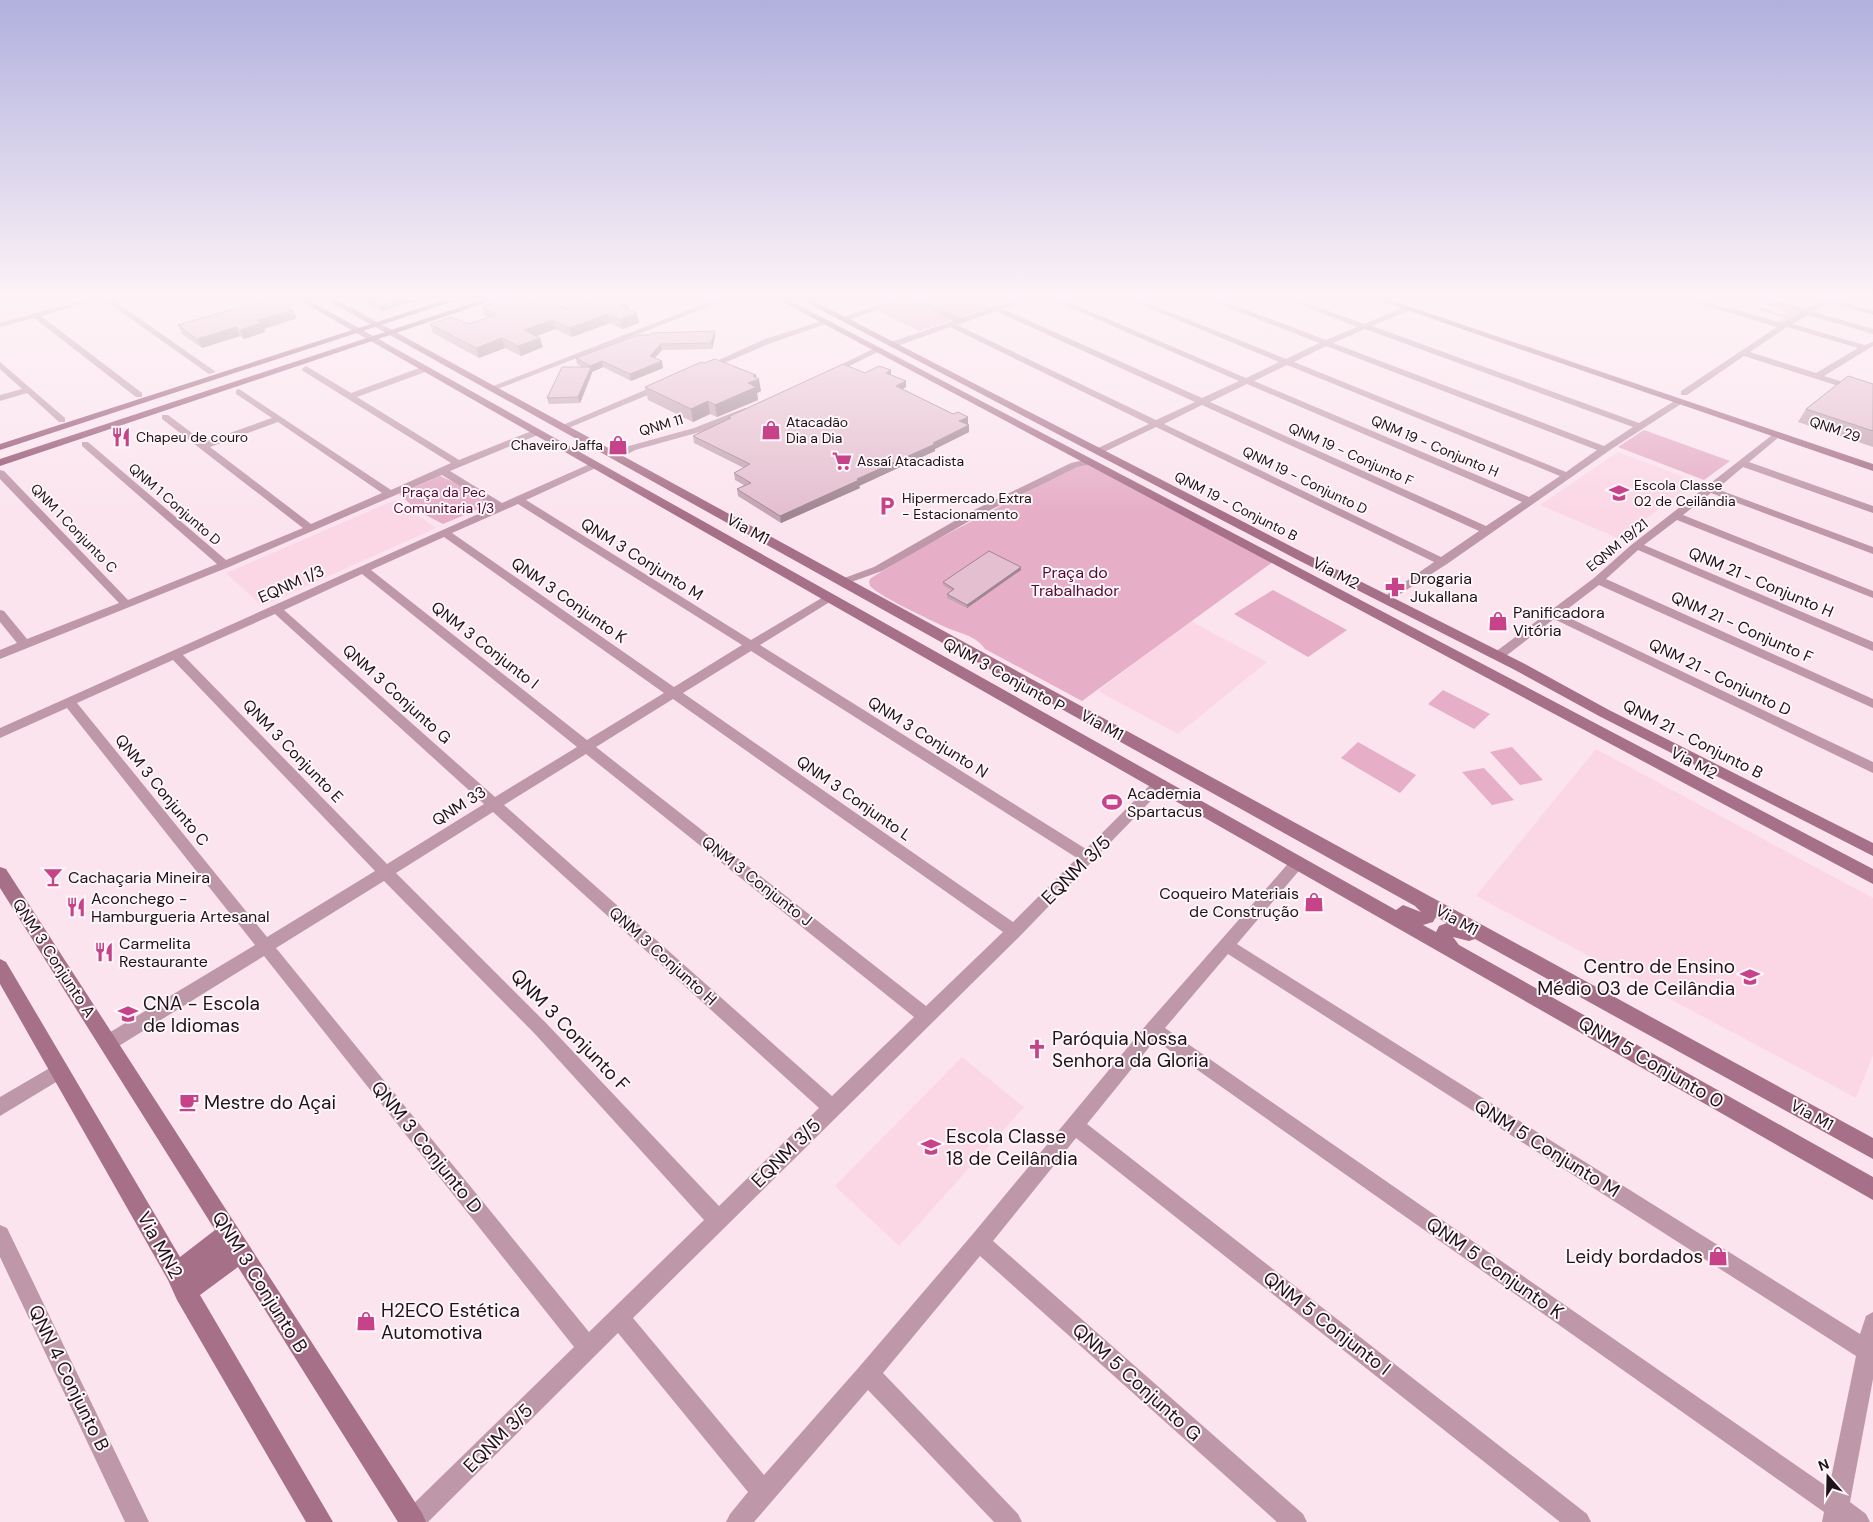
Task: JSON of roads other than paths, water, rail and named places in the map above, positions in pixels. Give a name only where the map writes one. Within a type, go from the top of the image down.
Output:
[{"type":"main road","points":[[61,423],[91,418],[236,371]]},
{"type":"main road","points":[[0,463],[96,430],[136,418],[166,412],[282,371]]},
{"type":"main road","points":[[429,371],[595,464]]},
{"type":"main road","points":[[452,371],[475,379]]},
{"type":"main road","name":"Via M1","points":[[461,371],[1873,1149]]},
{"type":"main road","name":"Via M2","points":[[917,371],[1075,460],[1089,462],[1873,877]]},
{"type":"main road","points":[[926,376],[932,371]]},
{"type":"main road","name":"QNM 19 - Conjunto B","points":[[945,371],[1386,600]]},
{"type":"main road","points":[[1590,371],[1682,397],[1776,435],[1873,466]]},
{"type":"main road","points":[[1612,371],[1662,386]]},
{"type":"main road","points":[[1618,371],[1662,386],[1682,397]]},
{"type":"main road","name":"QNM 29","points":[[1682,397],[1873,457]]},
{"type":"main road","points":[[484,402],[520,416],[530,414],[532,410]]},
{"type":"main road","points":[[131,405],[120,414],[125,418],[136,418]]},
{"type":"main road","points":[[153,421],[166,412]]},
{"type":"main road","points":[[0,447],[61,423],[73,416]]},
{"type":"main road","points":[[91,418],[105,420],[103,426],[96,430]]},
{"type":"main road","points":[[74,438],[112,435]]},
{"type":"main road","name":"QNM 3 Conjunto P","points":[[595,464],[657,501],[1160,784]]},
{"type":"main road","points":[[644,493],[658,491],[664,484]]},
{"type":"main road","points":[[657,501],[670,492],[680,491]]},
{"type":"main road","points":[[1288,567],[1302,557]]},
{"type":"main road","points":[[1301,574],[1316,564]]},
{"type":"main road","points":[[1386,600],[1498,656]]},
{"type":"main road","points":[[922,650],[947,658],[970,670],[983,666],[982,658]]},
{"type":"main road","name":"QNM 21 - Conjunto B","points":[[1498,656],[1604,713],[1873,850]]},
{"type":"main road","points":[[997,691],[992,684],[1003,678],[1039,689]]},
{"type":"main road","points":[[1572,719],[1587,704]]},
{"type":"main road","points":[[1589,727],[1604,713]]},
{"type":"main road","points":[[1160,784],[1298,862]]},
{"type":"main road","name":"QNM 5 Conjunto 0","points":[[1298,862],[1873,1189]]},
{"type":"main road","name":"QNM 3 Conjunto A","points":[[0,874],[108,1043]]},
{"type":"main road","points":[[1331,881],[1365,892],[1414,918],[1424,919],[1429,914],[1428,906],[1421,900]]},
{"type":"main road","points":[[0,894],[23,911]]},
{"type":"main road","points":[[1452,949],[1444,942],[1443,934],[1448,929],[1457,929],[1521,964],[1562,978]]},
{"type":"main road","name":"Via MN2","points":[[0,967],[320,1522]]},
{"type":"main road","name":"QNM 3 Conjunto B","points":[[108,1043],[412,1522]]},
{"type":"main road","points":[[181,1282],[201,1256],[229,1232]]},
{"type":"main road","points":[[181,1282],[241,1252]]},
{"type":"street","points":[[7,371],[61,423]]},
{"type":"street","points":[[108,371],[139,395]]},
{"type":"street","points":[[308,371],[459,464]]},
{"type":"street","points":[[351,396],[424,371]]},
{"type":"street","points":[[492,388],[536,371]]},
{"type":"street","points":[[818,377],[831,371]]},
{"type":"street","name":"QNM 19 - Conjunto D","points":[[1046,371],[1443,562]]},
{"type":"street","name":"QNM 19 - Conjunto F","points":[[1134,371],[1488,531]]},
{"type":"street","name":"QNM 19 - Conjunto H","points":[[1223,371],[1531,502]]},
{"type":"street","points":[[1099,451],[1268,371]]},
{"type":"street","points":[[1309,371],[1568,476]]},
{"type":"street","points":[[1399,371],[1605,450]]},
{"type":"street","points":[[1487,371],[1641,427]]},
{"type":"street","points":[[1386,600],[1641,427],[1719,371]]},
{"type":"street","points":[[1801,371],[1873,394]]},
{"type":"street","points":[[1818,376],[1826,371]]},
{"type":"street","points":[[563,427],[669,383]]},
{"type":"street","points":[[0,398],[28,390]]},
{"type":"street","points":[[239,392],[390,494]]},
{"type":"street","name":"QNM 11","points":[[616,457],[643,445],[697,430],[756,406]]},
{"type":"street","points":[[166,412],[203,446],[309,528]]},
{"type":"street","points":[[203,446],[279,419]]},
{"type":"street","points":[[0,655],[225,565],[537,432]]},
{"type":"street","name":"EQNM 19/21","points":[[1498,656],[1598,580],[1637,546],[1776,435]]},
{"type":"street","name":"QNM 1 Conjunto D","points":[[85,444],[225,565]]},
{"type":"street","points":[[843,582],[878,569],[976,513],[1075,460]]},
{"type":"street","points":[[1742,463],[1873,510]]},
{"type":"street","name":"EQNM 1/3","points":[[0,732],[595,464]]},
{"type":"street","points":[[443,471],[502,507]]},
{"type":"street","name":"QNM 1 Conjunto C","points":[[0,473],[126,603]]},
{"type":"street","points":[[1710,489],[1873,551]]},
{"type":"street","name":"QNM 3 Conjunto M","points":[[518,499],[749,646]]},
{"type":"street","points":[[1676,516],[1873,595]]},
{"type":"street","name":"QNM 3 Conjunto K","points":[[445,533],[674,693]]},
{"type":"street","name":"QNM 21 - Conjunto H","points":[[1637,546],[1873,647]]},
{"type":"street","points":[[858,590],[878,569]]},
{"type":"street","name":"QNM 3 Conjunto I","points":[[363,570],[587,746]]},
{"type":"street","name":"QNM 21 - Conjunto F","points":[[1598,580],[1873,704]]},
{"type":"street","name":"QNM 33","points":[[108,1043],[267,947],[587,746],[829,598]]},
{"type":"street","name":"QNM 3 Conjunto G","points":[[276,609],[494,806]]},
{"type":"street","points":[[0,614],[25,645]]},
{"type":"street","name":"QNM 21 - Conjunto D","points":[[1553,614],[1873,768]]},
{"type":"street","name":"QNM 3 Conjunto N","points":[[749,646],[1088,857]]},
{"type":"street","name":"QNM 3 Conjunto E","points":[[175,654],[386,873]]},
{"type":"street","name":"QNM 3 Conjunto L","points":[[674,693],[1014,932]]},
{"type":"street","name":"QNM 3 Conjunto C","points":[[69,702],[267,947]]},
{"type":"street","name":"QNM 3 Conjunto J","points":[[587,746],[926,1016]]},
{"type":"street","name":"EQNM 3/5","points":[[412,1522],[832,1108],[1014,932],[1160,784]]},
{"type":"street","name":"QNM 3 Conjunto H","points":[[494,806],[832,1108]]},
{"type":"street","points":[[738,1522],[868,1374],[979,1242],[1152,1029],[1298,862]]},
{"type":"street","name":"QNM 3 Conjunto F","points":[[386,873],[541,1029],[719,1221]]},
{"type":"street","name":"QNM 5 Conjunto M","points":[[1226,945],[1870,1352]]},
{"type":"street","name":"QNM 3 Conjunto D","points":[[267,947],[588,1348]]},
{"type":"street","name":"QNM 5 Conjunto K","points":[[1152,1029],[1836,1515],[1858,1522]]},
{"type":"street","points":[[0,1107],[60,1070]]},
{"type":"street","name":"QNM 5 Conjunto I","points":[[1074,1125],[1579,1522]]},
{"type":"street","name":"QNN 4 Conjunto B","points":[[0,1235],[137,1522]]},
{"type":"street","name":"QNM 5 Conjunto G","points":[[979,1242],[1295,1522]]},
{"type":"street","points":[[619,1318],[764,1493]]},
{"type":"street","points":[[1836,1515],[1870,1352],[1873,1323]]},
{"type":"street","points":[[868,1374],[1010,1522]]},
{"type":"place","name":"Atacadão Dia a Dia","points":[[771,430]]},
{"type":"place","name":"Chapeu de couro","points":[[121,437]]},
{"type":"place","name":"Chaveiro Jaffa","points":[[618,445]]},
{"type":"place","name":"Assaí Atacadista","points":[[842,461]]},
{"type":"place","name":"Escola Classe 02 de Ceilândia","points":[[1619,493]]},
{"type":"place","name":"Hipermercado Extra - Estacionamento","points":[[887,506]]},
{"type":"place","name":"Drogaria Jukallana","points":[[1395,587]]},
{"type":"place","name":"Panificadora Vitória","points":[[1498,621]]},
{"type":"place","name":"Academia Spartacus","points":[[1112,802]]},
{"type":"place","name":"Cachaçaria Mineira","points":[[53,877]]},
{"type":"place","name":"Coqueiro Materiais de Construção","points":[[1314,902]]},
{"type":"place","name":"Aconchego - Hamburgueria Artesanal","points":[[76,907]]},
{"type":"place","name":"Carmelita Restaurante","points":[[104,952]]},
{"type":"place","name":"Centro de Ensino Médio 03 de Ceilândia","points":[[1750,977]]},
{"type":"place","name":"CNA - Escola de Idiomas","points":[[128,1014]]},
{"type":"place","name":"Paróquia Nossa Senhora da Gloria","points":[[1037,1049]]},
{"type":"place","name":"Mestre do Açai","points":[[189,1102]]},
{"type":"place","name":"Escola Classe 18 de Ceilândia","points":[[931,1147]]},
{"type":"place","name":"Leidy bordados","points":[[1718,1256]]},
{"type":"place","name":"H2ECO Estética Automotiva","points":[[366,1321]]},
{"type":"park label","name":"Praça da Pec Comunitaria 1/3","points":[[444,500]]},
{"type":"park label","name":"Praça do Trabalhador","points":[[1075,581]]}]
